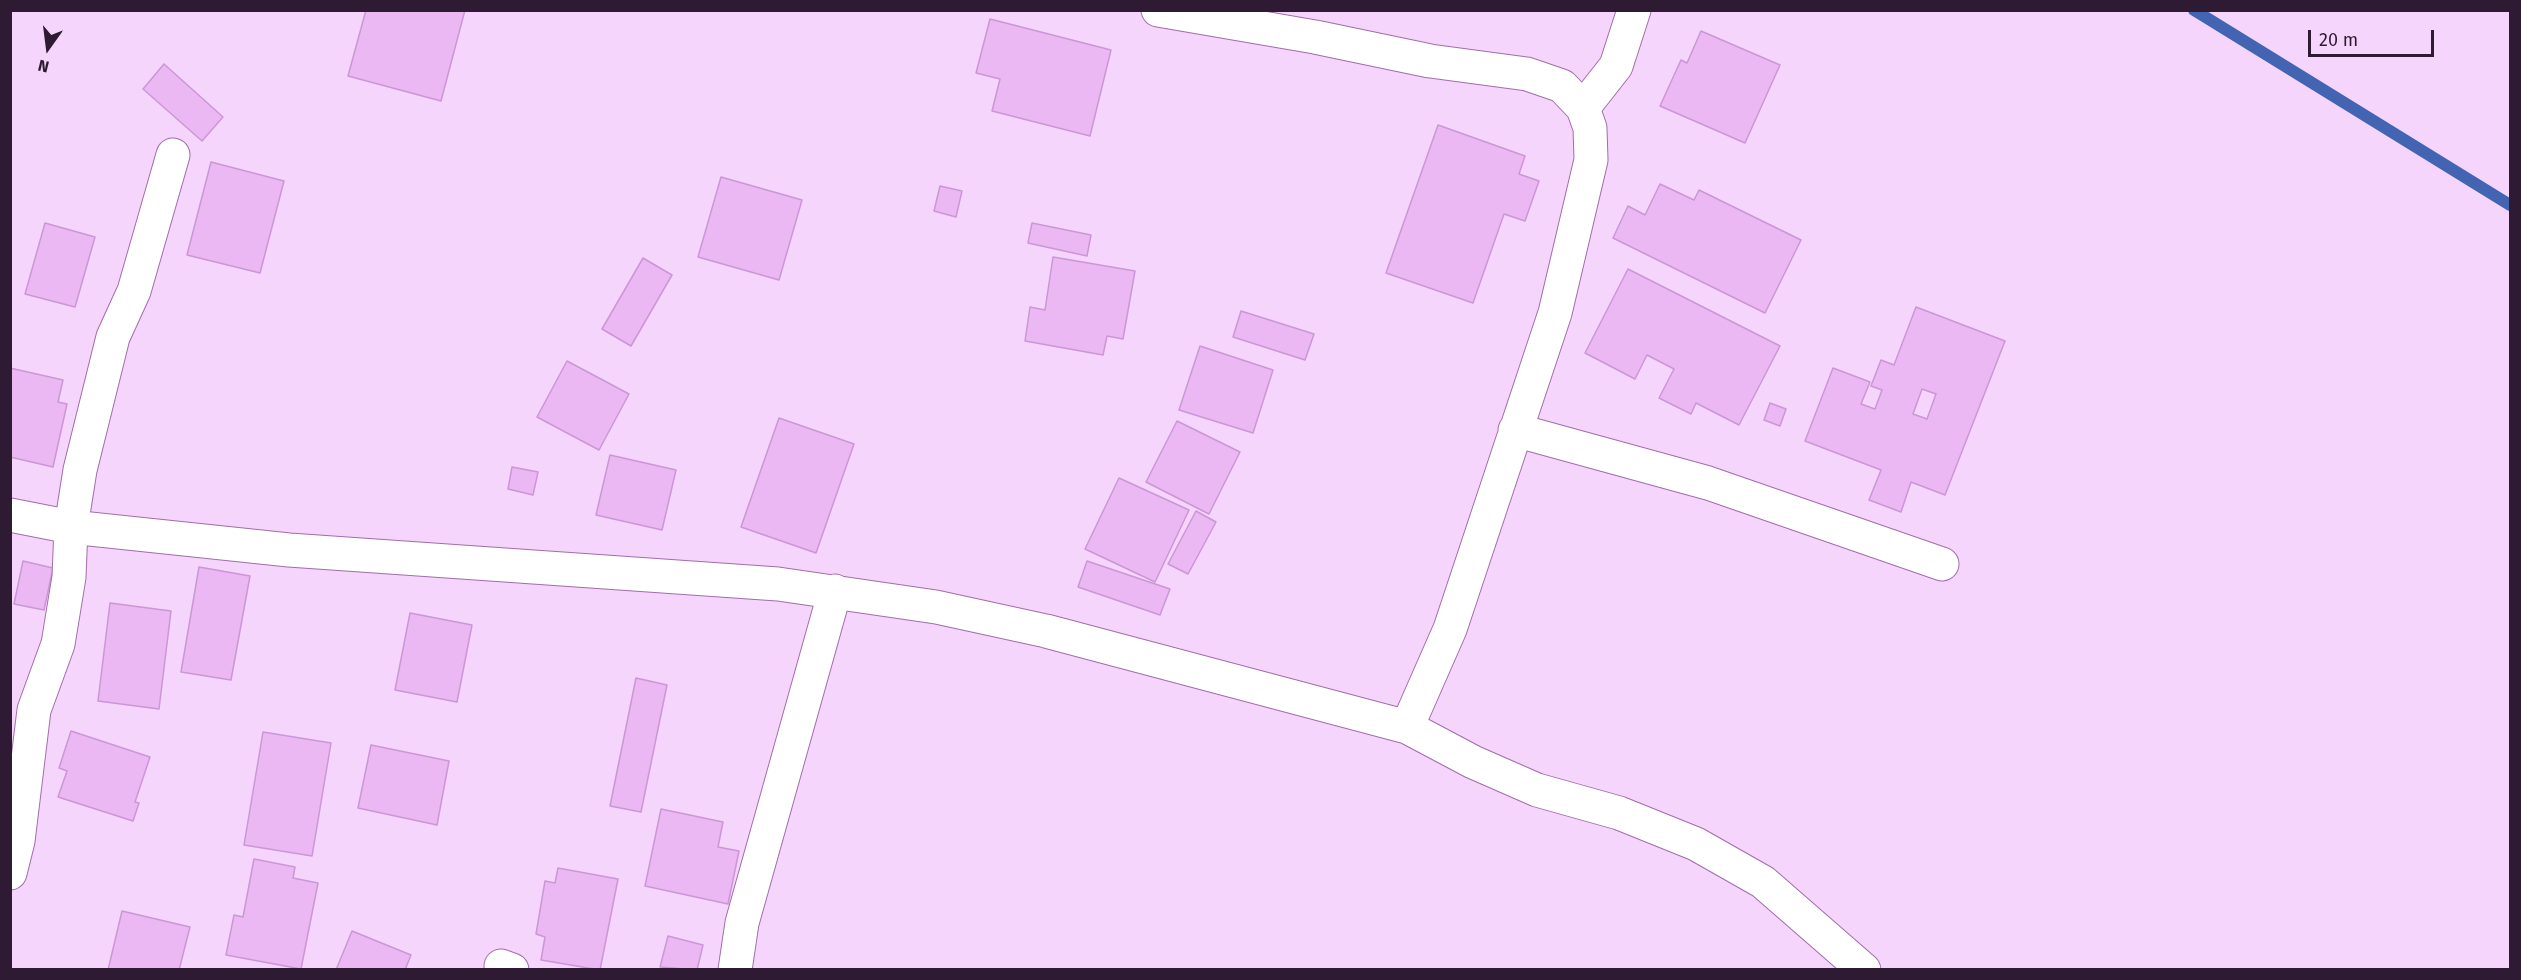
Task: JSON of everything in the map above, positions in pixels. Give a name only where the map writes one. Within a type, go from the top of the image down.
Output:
[{"type":"street","points":[[1158,10],[1315,37],[1430,61],[1527,74],[1562,86],[1583,108],[1590,128],[1591,160],[1555,313],[1450,629],[1407,727]]},
{"type":"street","points":[[1583,108],[1616,66],[1634,10]]},
{"type":"street","points":[[10,873],[18,841],[34,710],[59,635],[69,577],[71,527],[80,470],[113,337],[134,291],[173,155]]},
{"type":"street","points":[[1515,430],[1708,483],[1942,564]]},
{"type":"street","points":[[10,515],[71,527],[289,550],[754,582],[835,591],[936,607],[1046,631],[1407,727],[1473,762],[1537,790],[1619,813],[1696,844],[1763,882],[1864,969]]},
{"type":"street","points":[[735,969],[742,923],[835,591]]},
{"type":"building","points":[[366,10],[465,10],[441,101],[348,76]]},
{"type":"building","points":[[990,19],[1111,50],[1090,136],[992,111],[1000,79],[976,73]]},
{"type":"building","points":[[1701,31],[1780,65],[1745,143],[1660,106],[1681,60],[1687,63]]},
{"type":"building","points":[[164,64],[223,117],[202,141],[143,89]]},
{"type":"building","points":[[1438,125],[1525,156],[1519,174],[1539,181],[1525,221],[1504,214],[1473,303],[1386,273]]},
{"type":"building","points":[[211,162],[284,181],[260,273],[187,255]]},
{"type":"building","points":[[721,177],[802,200],[779,280],[698,257]]},
{"type":"building","points":[[1660,184],[1694,200],[1699,190],[1801,240],[1765,313],[1613,238],[1628,206],[1645,215]]},
{"type":"building","points":[[940,186],[962,191],[956,217],[934,211]]},
{"type":"building","points":[[45,223],[95,237],[75,307],[25,294]]},
{"type":"building","points":[[1032,223],[1091,235],[1087,256],[1028,243]]},
{"type":"building","points":[[1053,257],[1135,271],[1123,339],[1107,336],[1103,355],[1025,341],[1030,307],[1045,310]]},
{"type":"building","points":[[643,258],[672,275],[631,346],[602,329]]},
{"type":"building","points":[[1628,269],[1780,346],[1739,425],[1696,403],[1691,414],[1659,398],[1674,369],[1647,355],[1635,379],[1585,353]]},
{"type":"building","points":[[1916,307],[2005,341],[1945,495],[1911,482],[1901,512],[1869,500],[1881,470],[1805,441],[1833,368],[1870,382],[1861,404],[1875,409],[1882,390],[1871,386],[1881,360],[1894,365]],"holes":[[[1922,389],[1936,394],[1927,419],[1913,414]]]},
{"type":"building","points":[[1241,311],[1314,334],[1305,360],[1233,337]]},
{"type":"building","points":[[1200,346],[1273,370],[1253,433],[1179,410]]},
{"type":"building","points":[[567,361],[629,394],[599,450],[537,417]]},
{"type":"building","points":[[10,368],[63,380],[58,402],[67,404],[53,467],[10,457]]},
{"type":"building","points":[[1770,403],[1786,409],[1780,426],[1764,420]]},
{"type":"building","points":[[779,418],[854,444],[816,553],[741,527]]},
{"type":"building","points":[[1177,421],[1240,452],[1209,514],[1146,482]]},
{"type":"building","points":[[610,455],[676,470],[662,530],[596,515]]},
{"type":"building","points":[[512,467],[538,472],[533,495],[508,489]]},
{"type":"building","points":[[1119,478],[1189,510],[1155,582],[1085,549]]},
{"type":"building","points":[[1196,511],[1216,522],[1188,574],[1168,564]]},
{"type":"building","points":[[23,561],[53,568],[44,610],[14,604]]},
{"type":"building","points":[[1087,561],[1170,589],[1160,615],[1078,587]]},
{"type":"building","points":[[199,567],[250,576],[231,680],[181,672]]},
{"type":"building","points":[[110,603],[171,611],[159,709],[98,701]]},
{"type":"building","points":[[410,613],[472,625],[457,702],[395,690]]},
{"type":"building","points":[[636,678],[667,685],[641,812],[610,806]]},
{"type":"building","points":[[71,731],[150,757],[135,802],[139,803],[133,821],[58,797],[67,771],[59,768]]},
{"type":"building","points":[[263,732],[331,743],[312,856],[244,845]]},
{"type":"building","points":[[371,745],[449,761],[437,825],[358,808]]},
{"type":"building","points":[[661,809],[723,822],[718,847],[739,851],[728,904],[645,886]]},
{"type":"building","points":[[254,859],[295,867],[293,878],[318,883],[301,969],[226,955],[234,915],[243,917]]},
{"type":"building","points":[[558,868],[618,879],[600,970],[541,960],[545,937],[536,934],[545,881],[555,883]]},
{"type":"building","points":[[122,911],[190,927],[179,970],[108,970]]},
{"type":"building","points":[[352,931],[411,955],[405,970],[336,970]]},
{"type":"building","points":[[668,936],[703,945],[697,970],[660,967]]},
{"type":"waterway","points":[[2194,10],[2510,205]]}]
